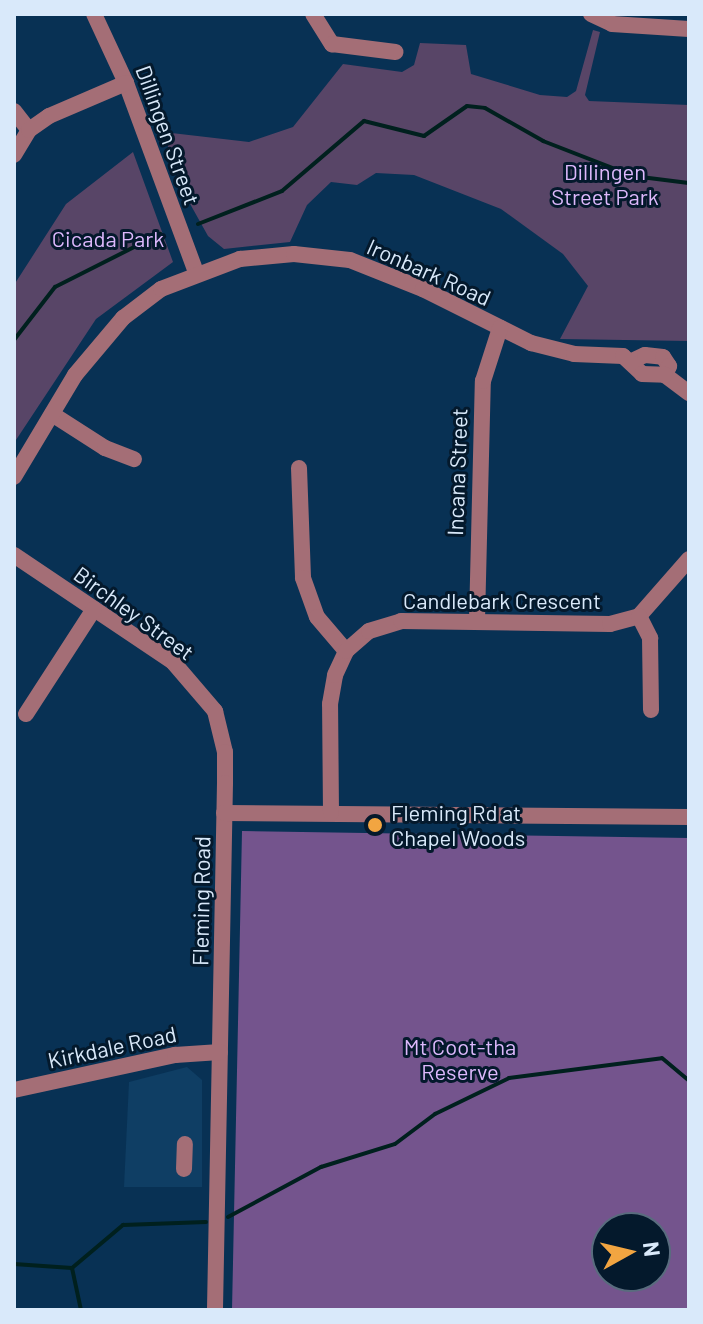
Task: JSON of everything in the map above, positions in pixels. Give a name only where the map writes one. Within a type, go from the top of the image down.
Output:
[{"type":"street","name":"Dillingen Street","points":[[94,14],[126,83],[196,272]]},
{"type":"street","points":[[313,14],[332,44],[395,52]]},
{"type":"street","points":[[591,14],[612,24],[689,29]]},
{"type":"street","points":[[14,155],[29,130],[71,103],[126,83]]},
{"type":"street","points":[[14,111],[29,130]]},
{"type":"street","name":"Ironbark Road","points":[[14,477],[96,346],[123,318],[161,289],[196,272],[265,255],[350,260],[550,349],[612,354],[632,361],[645,355],[663,357],[669,366],[665,375],[689,393]]},
{"type":"street","name":"Incana Street","points":[[477,620],[483,381],[500,328]]},
{"type":"street","points":[[52,414],[105,448],[134,459]]},
{"type":"street","points":[[299,468],[298,533],[303,578],[317,617],[346,651],[330,704],[331,813]]},
{"type":"street","name":"Birchley Street","points":[[14,555],[173,662],[215,711],[225,752],[224,813]]},
{"type":"street","points":[[651,710],[650,638],[639,616],[689,559]]},
{"type":"street","points":[[26,714],[94,609]]},
{"type":"street","name":"Candlebark Crescent","points":[[346,651],[369,631],[401,621],[610,624],[639,616]]},
{"type":"street","name":"Fleming Road","points":[[215,1310],[224,813],[689,817]]},
{"type":"street","name":"Kirkdale Road","points":[[14,1090],[175,1055],[220,1052]]},
{"type":"street","points":[[184,1169],[185,1144]]},
{"type":"shaded area","points":[[187,1067],[202,1080],[202,1187],[124,1187],[129,1082]]},
{"type":"green space","name":"Dillingen Street Park","points":[[593,30],[600,32],[585,95],[589,101],[689,105],[689,341],[560,339],[588,286],[563,254],[501,209],[414,175],[376,173],[357,185],[331,182],[307,205],[290,242],[224,249],[208,236],[184,193],[163,132],[249,142],[293,127],[343,64],[402,72],[414,65],[420,43],[466,45],[471,74],[540,95],[567,97],[576,91]]},
{"type":"green space","name":"Cicada Park","points":[[133,152],[173,262],[96,319],[14,443],[14,285],[66,204]]},
{"type":"green space","name":"Mt Coot-tha Reserve","points":[[242,831],[689,838],[689,1310],[232,1310]]},
{"type":"waterway","points":[[198,224],[282,191],[364,121],[424,136],[467,106],[485,108],[543,141],[633,176],[689,183]]},
{"type":"waterway","points":[[14,340],[55,287],[160,234]]},
{"type":"waterway","points":[[228,1217],[321,1167],[395,1144],[435,1114],[509,1078],[662,1058],[689,1081]]},
{"type":"waterway","points":[[72,1268],[123,1225],[206,1222]]},
{"type":"waterway","points":[[14,1264],[72,1268]]},
{"type":"waterway","points":[[72,1268],[81,1310]]},
{"type":"place","name":"Fleming Rd at Chapel Woods","points":[[375,825]]}]
